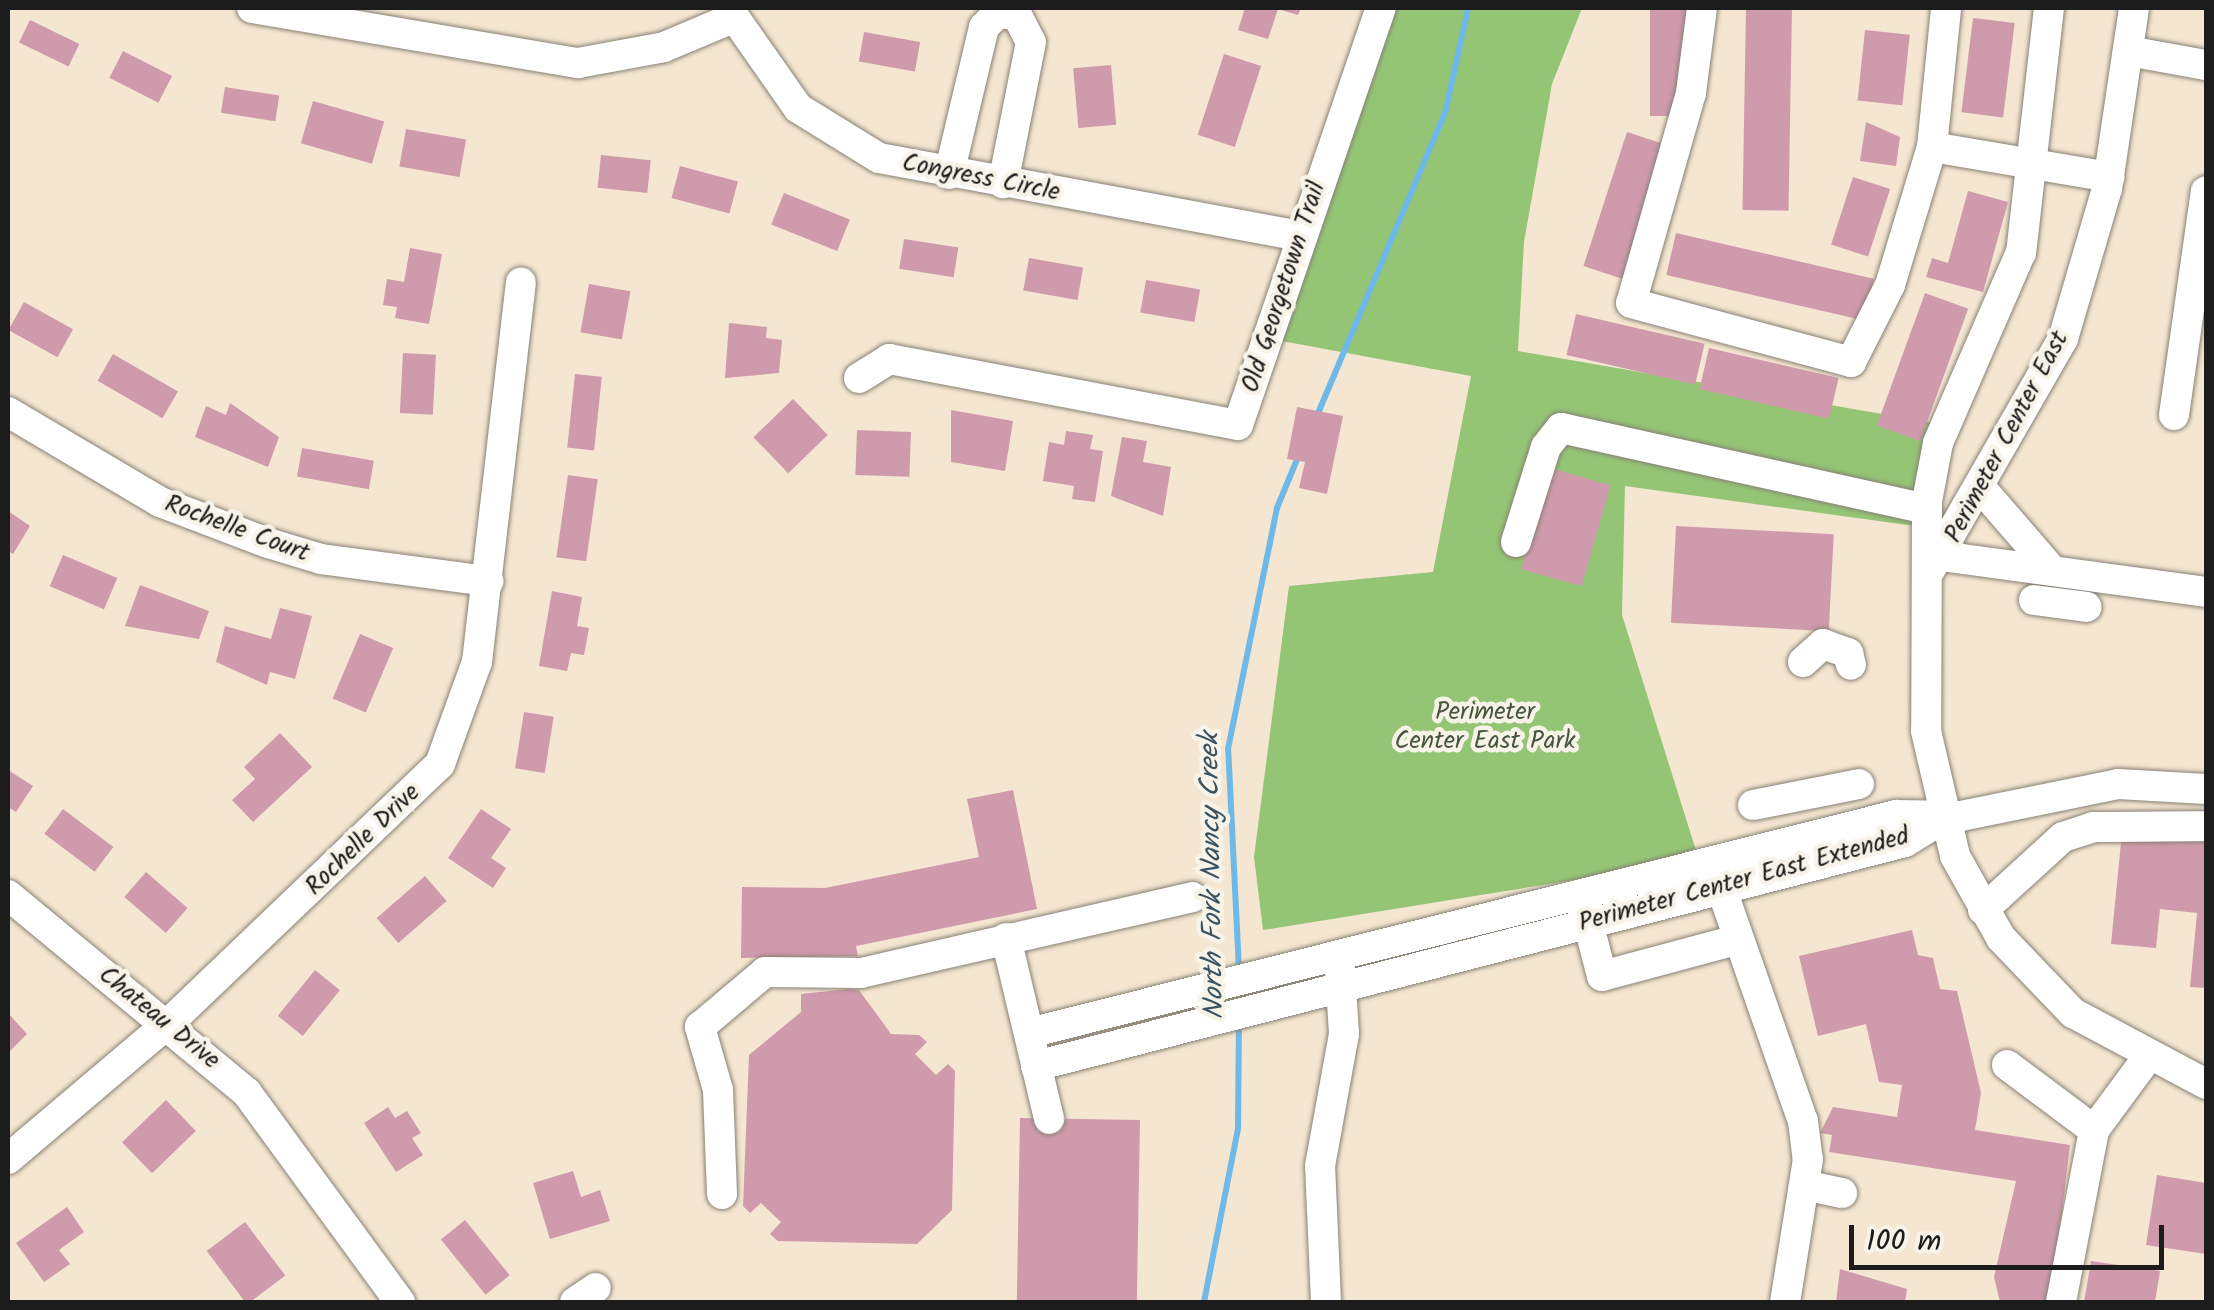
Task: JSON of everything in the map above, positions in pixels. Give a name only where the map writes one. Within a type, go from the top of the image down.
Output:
[{"type":"street","points":[[252,8],[578,63],[664,47],[730,13]]},
{"type":"street","name":"Old Georgetown Trail","points":[[859,378],[889,359],[1238,425],[1299,236],[1381,8]]},
{"type":"street","points":[[1702,8],[1691,92],[1631,302],[1851,362],[1890,285],[1932,147],[1946,8]]},
{"type":"street","name":"Perimeter Center East","points":[[2049,8],[2035,164],[2021,252],[1938,443],[1926,509],[1935,563],[1922,689],[1944,818],[1983,910],[2046,990],[2147,1058],[2206,1084]]},
{"type":"street","name":"Perimeter Center East","points":[[1935,563],[2063,339],[2108,177],[2134,8]]},
{"type":"street","name":"Congress Circle","points":[[730,13],[798,108],[840,138],[949,174],[1299,236]]},
{"type":"street","points":[[949,174],[984,26],[998,13],[1017,16],[1031,42],[1003,183]]},
{"type":"street","points":[[2128,52],[2206,65]]},
{"type":"street","points":[[1932,147],[2108,177]]},
{"type":"street","points":[[2174,415],[2206,191]]},
{"type":"street","name":"Rochelle Drive","points":[[8,1159],[172,1021],[440,764],[477,662],[521,283]]},
{"type":"street","name":"Rochelle Court","points":[[8,412],[160,502],[268,543],[321,559],[489,580]]},
{"type":"street","points":[[1516,542],[1546,446],[1561,428],[1926,509]]},
{"type":"street","points":[[1980,487],[2050,569]]},
{"type":"street","points":[[1935,563],[2151,571],[2206,592]]},
{"type":"street","points":[[2034,600],[2087,607]]},
{"type":"street","points":[[1803,662],[1824,644],[1848,653],[1851,664]]},
{"type":"street","points":[[1752,805],[1809,798],[1859,784]]},
{"type":"street","points":[[1944,818],[2058,787],[2118,784],[2206,790]]},
{"type":"street","points":[[1809,798],[1811,836]]},
{"type":"street","name":"Perimeter Center East Extended","points":[[1716,875],[1811,836],[1896,815],[1944,818]]},
{"type":"street","name":"Perimeter Center East Extended","points":[[1036,1066],[1343,987],[1584,909],[1716,875],[1905,842],[1944,818]]},
{"type":"street","points":[[1983,910],[2063,837],[2112,826],[2206,826]]},
{"type":"street","points":[[1716,875],[1733,941],[1803,1121],[1804,1185],[1785,1302]]},
{"type":"street","name":"Chateau Drive","points":[[8,895],[172,1021],[247,1093],[400,1302]]},
{"type":"street","points":[[722,1194],[718,1090],[700,1027],[766,972],[861,973],[1192,897]]},
{"type":"street","points":[[1584,909],[1602,976],[1733,941]]},
{"type":"street","name":"Perimeter Center East Extended","points":[[1029,1032],[1336,954],[1584,909]]},
{"type":"street","points":[[1006,938],[1050,1119]]},
{"type":"street","points":[[1326,1302],[1320,1166],[1336,1110],[1343,987],[1336,954]]},
{"type":"street","points":[[2060,1302],[2094,1130],[2147,1058]]},
{"type":"street","points":[[2007,1065],[2094,1130]]},
{"type":"street","points":[[1804,1185],[1842,1193]]},
{"type":"green space","name":"Perimeter Center East Park","points":[[1372,8],[1582,8],[1552,84],[1524,242],[1518,351],[1946,425],[1915,526],[1625,486],[1622,615],[1699,860],[1263,930],[1254,857],[1289,586],[1433,572],[1471,376],[1271,339]]},
{"type":"building","points":[[1245,8],[1301,8],[1298,15],[1278,9],[1268,39],[1238,30]]},
{"type":"building","points":[[1650,8],[1693,8],[1693,116],[1650,116]]},
{"type":"building","points":[[1746,8],[1792,9],[1788,211],[1742,210]]},
{"type":"building","points":[[1973,18],[2015,23],[2003,117],[1961,112]]},
{"type":"building","points":[[30,20],[79,44],[68,67],[19,42]]},
{"type":"building","points":[[1865,30],[1910,35],[1902,105],[1858,101]]},
{"type":"building","points":[[864,32],[920,42],[915,71],[859,62]]},
{"type":"building","points":[[123,51],[172,76],[158,103],[109,78]]},
{"type":"building","points":[[1224,54],[1261,66],[1235,147],[1198,135]]},
{"type":"building","points":[[1111,65],[1116,125],[1078,128],[1073,68]]},
{"type":"building","points":[[225,87],[279,96],[275,121],[221,113]]},
{"type":"building","points":[[313,101],[384,121],[372,164],[301,143]]},
{"type":"building","points":[[1866,122],[1900,137],[1896,166],[1860,161]]},
{"type":"building","points":[[406,129],[466,140],[459,177],[399,166]]},
{"type":"building","points":[[1627,132],[1668,145],[1624,279],[1583,266]]},
{"type":"building","points":[[601,155],[651,160],[647,193],[598,188]]},
{"type":"building","points":[[680,166],[738,182],[729,213],[671,198]]},
{"type":"building","points":[[1853,177],[1890,189],[1868,257],[1831,245]]},
{"type":"building","points":[[1968,191],[2008,202],[1983,292],[1926,277],[1932,258],[1948,263]]},
{"type":"building","points":[[784,193],[850,220],[837,251],[771,225]]},
{"type":"building","points":[[1676,233],[1874,279],[1864,321],[1666,275]]},
{"type":"building","points":[[904,239],[958,248],[954,277],[899,269]]},
{"type":"building","points":[[410,248],[442,254],[429,324],[395,318],[397,307],[383,305],[387,279],[404,282]]},
{"type":"building","points":[[1029,258],[1083,268],[1077,300],[1023,290]]},
{"type":"building","points":[[1146,280],[1200,290],[1194,322],[1140,312]]},
{"type":"building","points":[[589,284],[630,291],[622,340],[580,332]]},
{"type":"building","points":[[1925,293],[1968,309],[1920,441],[1877,425]]},
{"type":"building","points":[[24,302],[73,329],[57,357],[8,330]]},
{"type":"building","points":[[1576,314],[1705,344],[1695,385],[1567,355]]},
{"type":"building","points":[[729,323],[767,327],[766,338],[782,340],[779,373],[725,378]]},
{"type":"building","points":[[1709,348],[1839,378],[1829,419],[1700,389]]},
{"type":"building","points":[[403,353],[436,355],[433,415],[400,413]]},
{"type":"building","points":[[113,354],[178,392],[162,418],[98,381]]},
{"type":"building","points":[[575,374],[602,377],[594,450],[567,448]]},
{"type":"building","points":[[793,399],[828,435],[788,473],[753,437]]},
{"type":"building","points":[[230,403],[279,437],[268,467],[195,437],[206,406],[226,415]]},
{"type":"building","points":[[1297,407],[1343,416],[1327,494],[1299,488],[1305,462],[1287,459]]},
{"type":"building","points":[[951,410],[1013,421],[1005,471],[951,462]]},
{"type":"building","points":[[857,430],[911,432],[909,477],[855,475]]},
{"type":"building","points":[[1066,431],[1093,435],[1090,449],[1103,451],[1095,502],[1072,499],[1074,486],[1043,481],[1049,442],[1064,445]]},
{"type":"building","points":[[1122,437],[1147,441],[1143,462],[1171,467],[1163,516],[1111,496]]},
{"type":"building","points":[[302,448],[374,461],[369,489],[297,477]]},
{"type":"building","points":[[1550,468],[1611,485],[1582,586],[1521,569]]},
{"type":"building","points":[[568,475],[598,479],[586,561],[556,557]]},
{"type":"building","points":[[8,511],[30,526],[13,554],[8,551]]},
{"type":"building","points":[[1676,526],[1834,534],[1829,631],[1671,623]]},
{"type":"building","points":[[63,555],[117,578],[104,609],[50,586]]},
{"type":"building","points":[[140,585],[209,611],[199,639],[125,626]]},
{"type":"building","points":[[552,591],[582,597],[577,626],[589,628],[584,655],[571,653],[567,671],[539,666]]},
{"type":"building","points":[[280,608],[312,616],[295,679],[270,672],[267,685],[216,662],[225,626],[271,639]]},
{"type":"building","points":[[360,634],[393,648],[366,713],[333,698]]},
{"type":"building","points":[[524,712],[554,717],[545,773],[515,768]]},
{"type":"building","points":[[280,733],[312,767],[253,822],[232,800],[255,779],[244,767]]},
{"type":"building","points":[[8,770],[33,786],[16,812],[8,807]]},
{"type":"building","points":[[1013,790],[1037,909],[856,946],[858,956],[741,958],[742,887],[825,888],[979,857],[967,799]]},
{"type":"building","points":[[63,809],[113,847],[95,872],[44,834]]},
{"type":"building","points":[[481,809],[511,829],[491,858],[506,868],[493,888],[448,858]]},
{"type":"building","points":[[2122,832],[2206,840],[2206,988],[2190,987],[2197,913],[2160,909],[2156,948],[2111,944]]},
{"type":"building","points":[[146,872],[188,908],[166,933],[124,897]]},
{"type":"building","points":[[425,876],[447,901],[398,943],[377,918]]},
{"type":"building","points":[[1912,930],[1918,955],[1933,958],[1940,989],[1957,991],[1981,1093],[1975,1130],[2070,1145],[2051,1302],[2000,1302],[1994,1277],[2016,1181],[1829,1152],[1832,1135],[1820,1133],[1833,1107],[1897,1117],[1902,1085],[1879,1082],[1866,1024],[1818,1036],[1799,956]]},
{"type":"building","points":[[315,970],[340,990],[303,1036],[278,1016]]},
{"type":"building","points":[[859,990],[891,1034],[919,1035],[927,1042],[915,1054],[936,1075],[948,1064],[955,1071],[952,1210],[917,1244],[778,1241],[770,1234],[781,1222],[761,1203],[750,1213],[743,1206],[749,1055],[801,1012],[801,994]]},
{"type":"building","points":[[8,1013],[27,1034],[8,1053]]},
{"type":"building","points":[[166,1100],[196,1131],[152,1173],[122,1142]]},
{"type":"building","points":[[388,1107],[395,1118],[407,1111],[421,1133],[412,1138],[423,1155],[396,1172],[364,1123]]},
{"type":"building","points":[[1020,1118],[1140,1120],[1137,1302],[1017,1302]]},
{"type":"building","points":[[573,1171],[581,1197],[600,1190],[610,1221],[550,1239],[533,1183]]},
{"type":"building","points":[[2157,1175],[2206,1183],[2206,1254],[2146,1245]]},
{"type":"building","points":[[67,1207],[84,1232],[59,1250],[70,1264],[44,1282],[16,1243]]},
{"type":"building","points":[[465,1220],[510,1275],[486,1295],[441,1240]]},
{"type":"building","points":[[245,1222],[285,1276],[245,1302],[207,1251]]},
{"type":"building","points":[[2091,1261],[2160,1271],[2155,1302],[2084,1302]]},
{"type":"building","points":[[1840,1269],[1907,1289],[1905,1302],[1836,1302]]},
{"type":"waterway","name":"North Fork Nancy Creek","points":[[1316,418],[1445,113],[1468,8]]},
{"type":"waterway","name":"North Fork Nancy Creek","points":[[1239,970],[1228,749],[1277,508],[1298,457]]},
{"type":"waterway","name":"North Fork Nancy Creek","points":[[1204,1302],[1238,1129],[1239,1022]]}]
